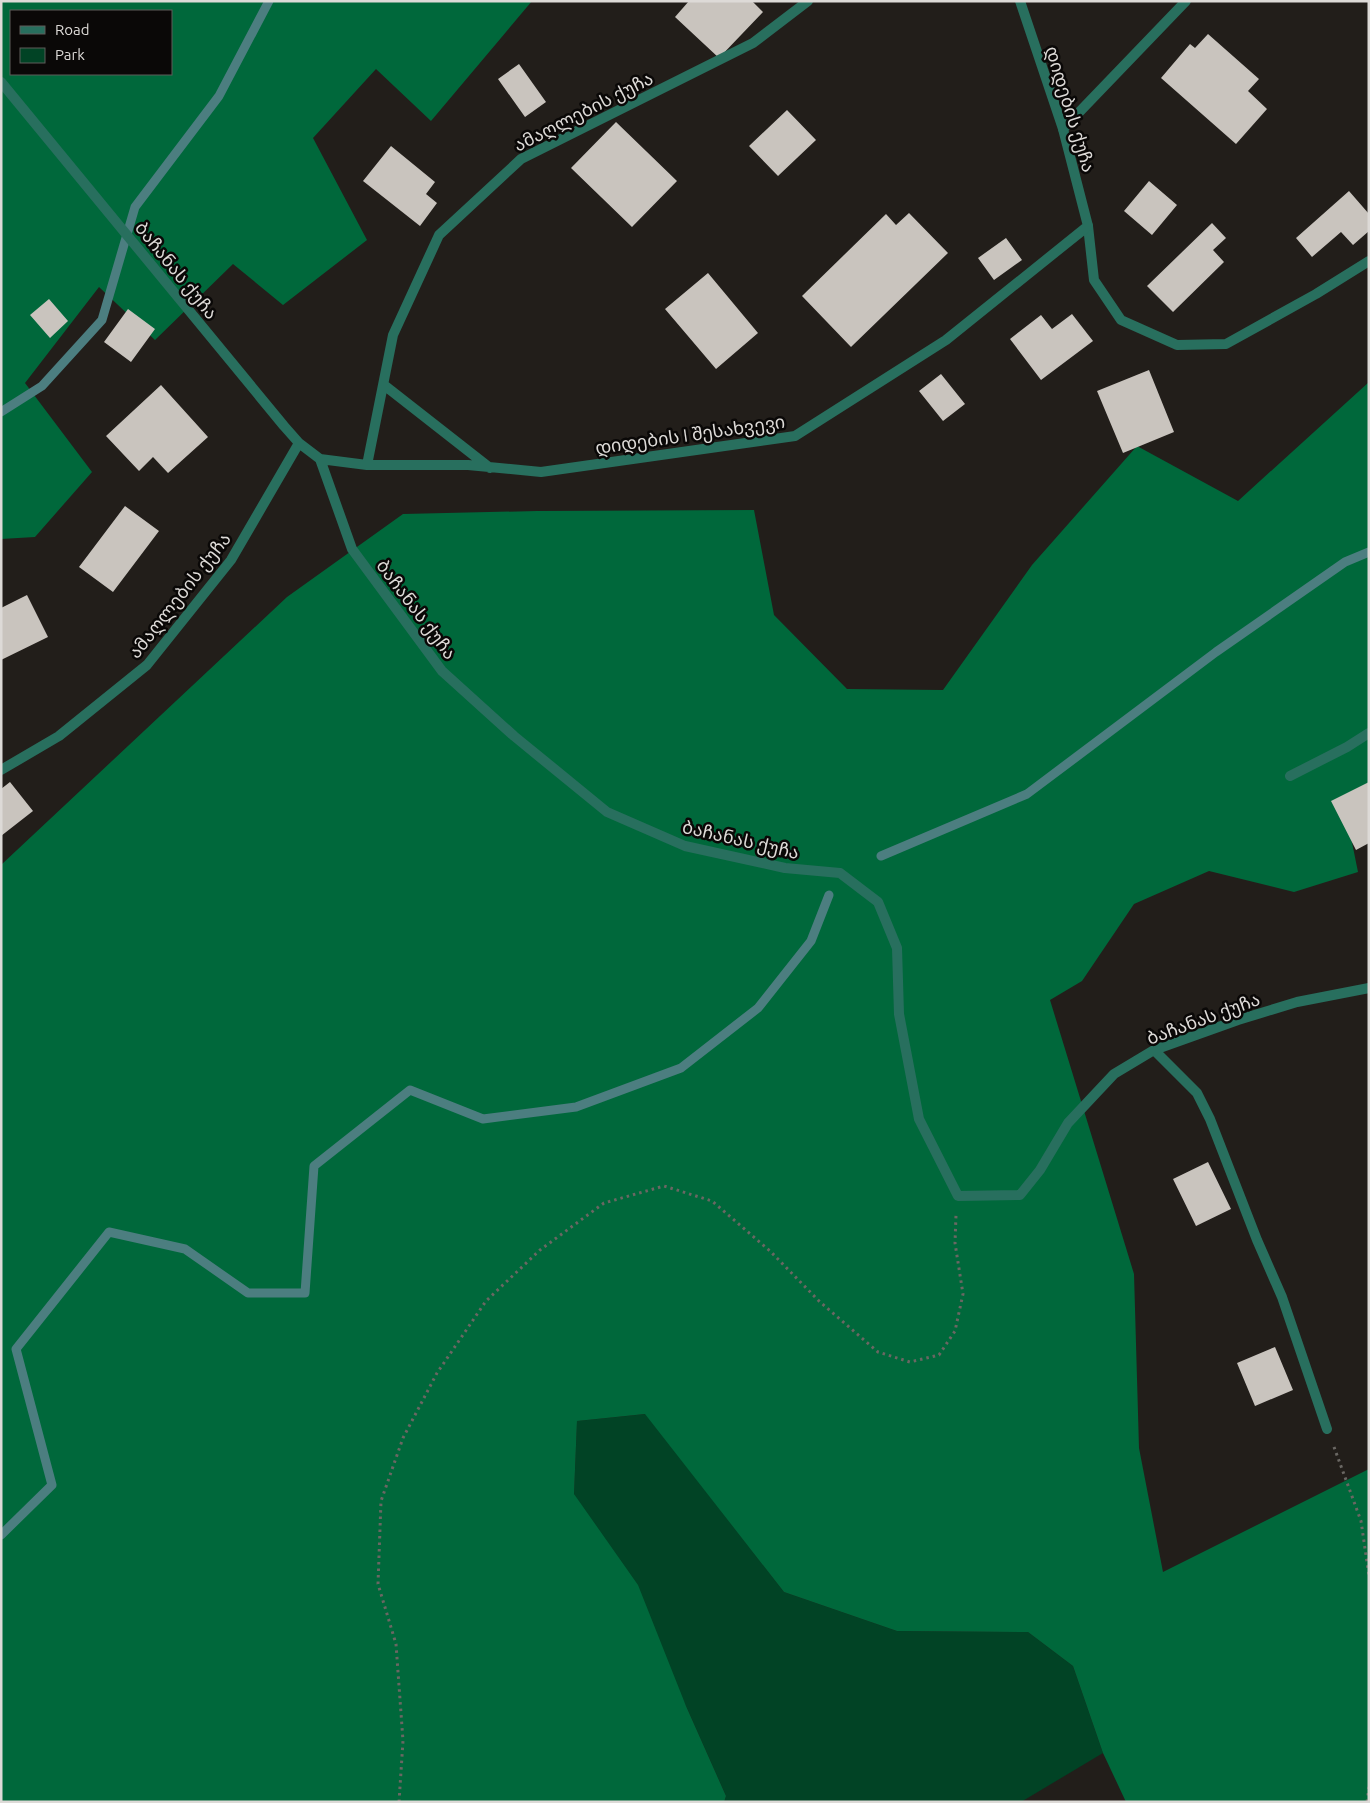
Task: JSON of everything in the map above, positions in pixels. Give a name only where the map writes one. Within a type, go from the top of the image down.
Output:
[{"type":"street","name":"ამაღლების ქუჩა","points":[[367,466],[393,335],[439,235],[520,159],[753,42],[808,1]]},
{"type":"street","name":"დიდების ქუჩა","points":[[1020,1],[1063,129],[1088,226],[1094,280],[1121,320],[1176,345],[1226,344],[1316,294],[1369,261]]},
{"type":"street","points":[[1063,129],[1186,1]]},
{"type":"street","name":"ბაჩანას ქუჩა","points":[[1,82],[298,443],[320,459],[352,549],[442,671],[514,736],[607,812],[685,846],[785,868],[840,873],[878,902],[897,948],[899,1014],[919,1119],[958,1196],[1020,1195],[1040,1170],[1068,1123],[1114,1074],[1154,1050],[1238,1020],[1297,1002],[1369,988]]},
{"type":"street","name":"დიდების I შესახვევი","points":[[320,459],[367,466],[468,465],[541,472],[795,436],[946,340],[1088,226]]},
{"type":"street","points":[[384,385],[490,468]]},
{"type":"street","name":"ამაღლების ქუჩა","points":[[1,770],[59,736],[147,665],[231,560],[298,443]]},
{"type":"street","points":[[1290,776],[1347,747],[1369,733]]},
{"type":"street","points":[[1154,1050],[1197,1093],[1210,1119],[1257,1240],[1282,1297],[1327,1429]]},
{"type":"path","points":[[399,1802],[403,1741],[396,1644],[378,1584],[382,1501],[403,1438],[437,1373],[486,1301],[540,1250],[604,1203],[664,1186],[712,1201],[770,1251],[820,1302],[878,1352],[910,1362],[939,1356],[955,1331],[963,1294],[955,1243],[958,1196]]},
{"type":"path","points":[[1327,1429],[1360,1521],[1369,1576]]},
{"type":"path","points":[[1367,1802],[1369,1787]]},
{"type":"green space","points":[[1,1],[532,1],[431,121],[376,69],[313,138],[367,240],[283,305],[233,264],[155,340],[99,287],[25,383],[92,472],[35,537],[1,539]]},
{"type":"green space","points":[[1369,382],[1369,783],[1343,798],[1358,872],[1294,892],[1209,871],[1134,904],[1082,981],[1050,1000],[1134,1274],[1139,1448],[1163,1572],[1369,1469],[1369,1802],[1126,1802],[1103,1753],[1073,1666],[1028,1632],[897,1631],[784,1592],[645,1414],[577,1421],[574,1494],[638,1585],[686,1706],[726,1796],[724,1802],[1,1802],[1,865],[287,597],[403,514],[754,510],[774,615],[847,689],[943,690],[1032,565],[1137,446],[1238,501]]},
{"type":"green space","points":[[646,1414],[784,1592],[897,1631],[1028,1632],[1073,1666],[1103,1753],[1021,1802],[724,1802],[726,1796],[686,1706],[574,1494],[577,1421]]},
{"type":"building","points":[[689,1],[752,1],[763,12],[719,58],[675,17]]},
{"type":"building","points":[[1208,34],[1259,79],[1248,91],[1267,109],[1236,144],[1161,78],[1190,44],[1195,48]]},
{"type":"building","points":[[519,64],[546,102],[525,117],[498,79]]},
{"type":"building","points":[[787,110],[816,140],[778,176],[749,146]]},
{"type":"building","points":[[616,122],[677,181],[632,227],[571,168]]},
{"type":"building","points":[[391,146],[435,182],[426,194],[437,203],[420,226],[363,181]]},
{"type":"building","points":[[1149,181],[1177,205],[1152,235],[1124,211]]},
{"type":"building","points":[[1349,191],[1369,214],[1369,231],[1353,245],[1341,232],[1312,257],[1296,238]]},
{"type":"building","points":[[909,213],[948,253],[851,347],[802,296],[886,214],[896,225]]},
{"type":"building","points":[[1212,223],[1226,238],[1213,250],[1224,262],[1173,312],[1147,286]]},
{"type":"building","points":[[1006,238],[1022,260],[994,280],[978,258]]},
{"type":"building","points":[[708,273],[758,333],[716,369],[665,309]]},
{"type":"building","points":[[49,299],[68,321],[50,338],[30,315]]},
{"type":"building","points":[[128,309],[155,329],[131,362],[104,342]]},
{"type":"building","points":[[1072,314],[1093,341],[1041,380],[1010,339],[1041,315],[1052,329]]},
{"type":"building","points":[[1149,370],[1174,432],[1123,453],[1097,391]]},
{"type":"building","points":[[941,374],[965,404],[943,421],[919,391]]},
{"type":"building","points":[[161,385],[208,437],[168,473],[153,457],[139,471],[106,436]]},
{"type":"building","points":[[125,506],[159,531],[113,592],[79,567]]},
{"type":"building","points":[[27,595],[48,637],[1,660],[1,608]]},
{"type":"building","points":[[10,782],[33,811],[1,836],[1,789]]},
{"type":"building","points":[[1369,782],[1369,843],[1356,850],[1331,801]]},
{"type":"building","points":[[1208,1162],[1231,1209],[1196,1226],[1173,1179]]},
{"type":"building","points":[[1275,1347],[1293,1390],[1255,1406],[1237,1363]]},
{"type":"waterway","points":[[1,412],[42,386],[102,320],[135,207],[219,96],[269,1]]},
{"type":"waterway","points":[[881,856],[1027,794],[1216,652],[1345,562],[1369,552]]},
{"type":"waterway","points":[[1,1535],[52,1485],[16,1349],[109,1232],[185,1249],[248,1293],[305,1293],[314,1166],[410,1090],[483,1119],[576,1107],[681,1068],[758,1008],[811,941],[829,895]]}]
